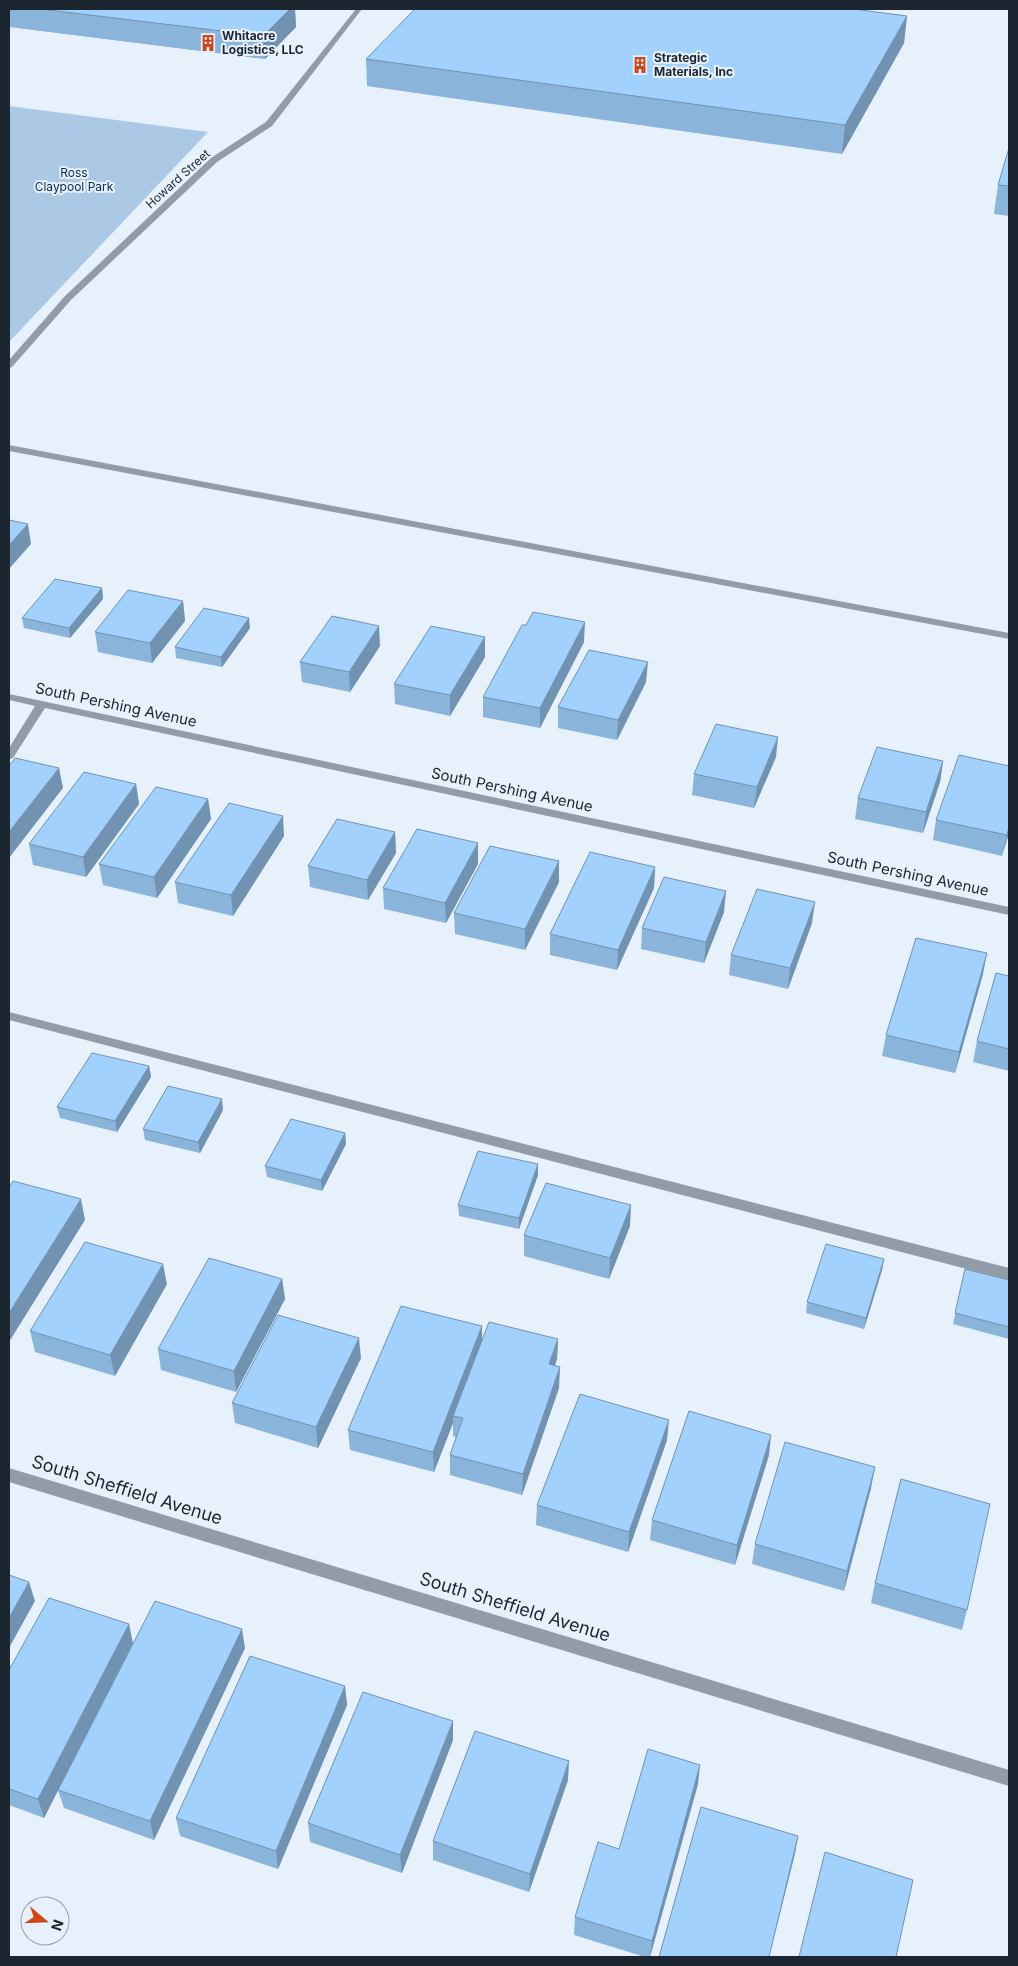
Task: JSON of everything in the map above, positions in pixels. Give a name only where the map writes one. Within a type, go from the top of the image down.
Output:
[{"type":"street","name":"Howard Street","points":[[9,365],[68,298],[214,160],[269,124],[360,9]]},
{"type":"street","points":[[9,448],[1009,636]]},
{"type":"street","name":"South Pershing Avenue","points":[[9,697],[1009,911]]},
{"type":"street","points":[[9,756],[42,704]]},
{"type":"street","points":[[9,1016],[1009,1274]]},
{"type":"street","name":"South Sheffield Avenue","points":[[9,1475],[1009,1778]]},
{"type":"green space","name":"Ross Claypool Park","points":[[9,106],[208,132],[9,342]]},
{"type":"building","points":[[40,9],[290,9],[263,36]]},
{"type":"building","name":"Strategic Materials, Inc","points":[[415,9],[853,9],[907,16],[845,125],[366,59]]},
{"type":"building","points":[[1009,148],[1009,186],[998,185]]},
{"type":"building","points":[[9,520],[28,524],[9,545]]},
{"type":"building","points":[[55,579],[102,588],[69,628],[22,618]]},
{"type":"building","points":[[128,590],[183,601],[150,643],[95,632]]},
{"type":"building","points":[[204,608],[249,618],[221,657],[175,647]]},
{"type":"building","points":[[533,612],[585,622],[540,708],[483,697],[522,625],[526,625]]},
{"type":"building","points":[[332,616],[379,626],[349,672],[300,662]]},
{"type":"building","points":[[431,626],[485,637],[450,695],[394,684]]},
{"type":"building","points":[[589,650],[648,662],[618,720],[558,707]]},
{"type":"building","points":[[716,724],[778,737],[757,787],[694,774]]},
{"type":"building","points":[[877,747],[943,761],[926,812],[858,798]]},
{"type":"building","points":[[959,755],[1009,766],[1009,826],[1007,835],[936,820]]},
{"type":"building","points":[[15,758],[59,768],[9,832],[9,766]]},
{"type":"building","points":[[84,772],[136,784],[83,857],[29,844]]},
{"type":"building","points":[[156,787],[208,799],[154,877],[99,864]]},
{"type":"building","points":[[229,803],[283,816],[231,895],[175,882]]},
{"type":"building","points":[[337,819],[395,832],[367,880],[308,866]]},
{"type":"building","points":[[417,829],[478,843],[445,903],[383,888]]},
{"type":"building","points":[[490,846],[559,861],[525,929],[454,913]]},
{"type":"building","points":[[590,852],[655,867],[618,950],[550,934]]},
{"type":"building","points":[[664,877],[726,891],[706,942],[642,928]]},
{"type":"building","points":[[757,889],[815,902],[790,968],[731,955]]},
{"type":"building","points":[[916,938],[987,953],[959,1052],[886,1035]]},
{"type":"building","points":[[996,973],[1009,976],[1009,1049],[977,1041]]},
{"type":"building","points":[[92,1053],[149,1066],[115,1121],[57,1107]]},
{"type":"building","points":[[168,1086],[222,1099],[198,1142],[143,1129]]},
{"type":"building","points":[[291,1119],[345,1133],[321,1180],[265,1166]]},
{"type":"building","points":[[478,1151],[538,1164],[519,1218],[458,1205]]},
{"type":"building","points":[[13,1181],[81,1199],[9,1313],[9,1187]]},
{"type":"building","points":[[546,1183],[631,1205],[610,1258],[524,1235]]},
{"type":"building","points":[[85,1242],[163,1264],[110,1355],[30,1331]]},
{"type":"building","points":[[826,1244],[884,1259],[866,1318],[807,1302]]},
{"type":"building","points":[[209,1258],[282,1279],[234,1371],[158,1349]]},
{"type":"building","points":[[965,1269],[1009,1280],[1009,1327],[955,1313]]},
{"type":"building","points":[[401,1306],[482,1326],[433,1452],[348,1430]]},
{"type":"building","points":[[278,1315],[359,1338],[316,1427],[232,1403]]},
{"type":"building","points":[[489,1322],[558,1339],[549,1364],[560,1367],[523,1474],[450,1455],[463,1418],[453,1416]]},
{"type":"building","points":[[580,1394],[669,1420],[629,1532],[537,1505]]},
{"type":"building","points":[[689,1411],[771,1435],[737,1545],[652,1520]]},
{"type":"building","points":[[785,1442],[875,1467],[847,1571],[755,1544]]},
{"type":"building","points":[[901,1479],[990,1504],[967,1610],[875,1583]]},
{"type":"building","points":[[9,1575],[29,1582],[9,1618]]},
{"type":"building","points":[[49,1598],[129,1624],[38,1799],[9,1789],[9,1670]]},
{"type":"building","points":[[155,1601],[242,1629],[150,1821],[58,1790]]},
{"type":"building","points":[[250,1656],[345,1686],[276,1851],[176,1818]]},
{"type":"building","points":[[363,1692],[453,1721],[400,1855],[308,1823]]},
{"type":"building","points":[[475,1731],[569,1761],[530,1874],[433,1841]]},
{"type":"building","points":[[648,1749],[700,1765],[652,1941],[575,1917],[598,1842],[619,1849]]},
{"type":"building","points":[[701,1807],[798,1836],[769,1957],[659,1957]]},
{"type":"building","points":[[825,1852],[913,1880],[896,1957],[799,1957]]},
{"type":"place","name":"Whitacre Logistics, LLC","points":[[208,43]]},
{"type":"place","name":"Strategic Materials, Inc","points":[[640,65]]}]
